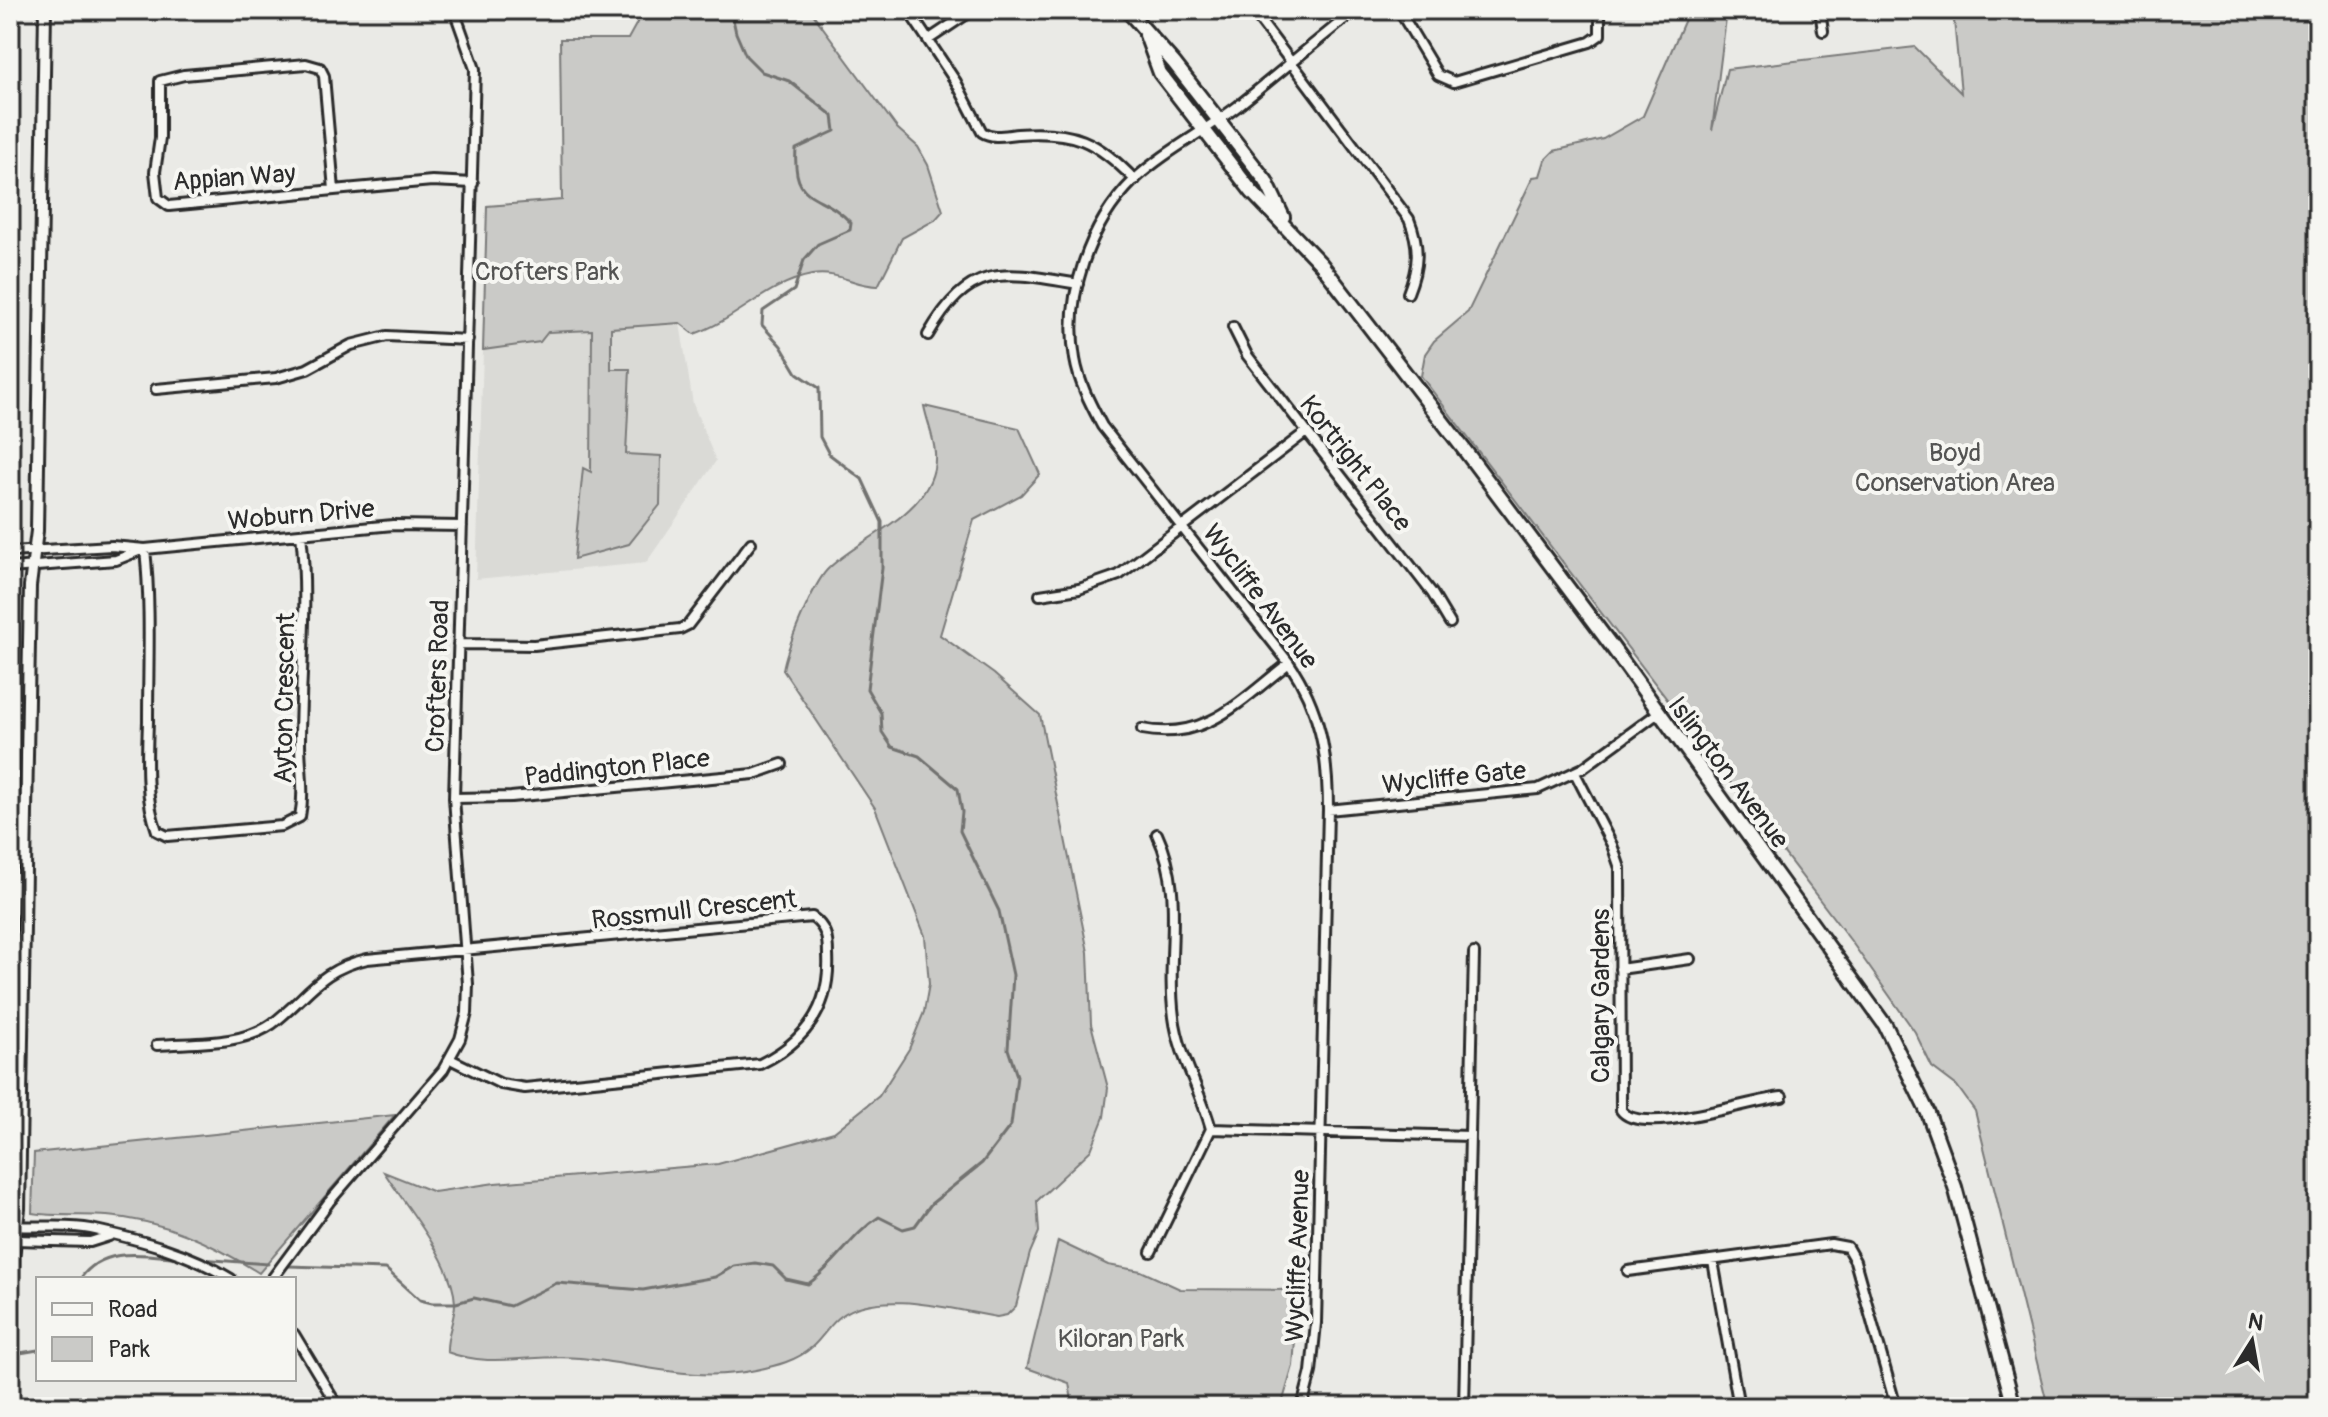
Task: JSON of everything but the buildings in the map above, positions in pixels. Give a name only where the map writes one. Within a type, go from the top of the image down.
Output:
[{"type":"main road","name":"Islington Avenue","points":[[1127,10],[1174,63],[1266,181],[1288,227]]},
{"type":"main road","name":"Islington Avenue","points":[[1146,35],[1160,73],[1202,129],[1252,192],[1288,227],[1466,452],[1844,965],[1904,1061],[1928,1113],[1959,1197],[2014,1407]]},
{"type":"street","points":[[10,1380],[34,551],[45,10]]},
{"type":"street","name":"Crofters Road","points":[[273,1277],[329,1202],[450,1059],[464,1025],[469,1000],[454,798],[475,69],[454,10]]},
{"type":"street","points":[[908,10],[956,82],[982,132],[989,136],[1045,132],[1072,135],[1099,147],[1135,180]]},
{"type":"street","points":[[928,40],[973,10]]},
{"type":"street","points":[[1252,10],[1409,219],[1419,248],[1417,269],[1408,293]]},
{"type":"street","name":"Wycliffe Avenue","points":[[1302,1407],[1314,1353],[1328,810],[1325,755],[1318,719],[1309,696],[1289,663],[1102,426],[1085,392],[1075,358],[1078,284],[1102,222],[1135,180],[1356,10]]},
{"type":"street","points":[[1399,10],[1438,75],[1454,82],[1590,42],[1600,35],[1600,10]]},
{"type":"street","points":[[1820,10],[1823,31]]},
{"type":"street","name":"Appian Way","points":[[334,190],[320,68],[306,64],[184,75],[160,81],[160,138],[155,172],[158,198],[169,206],[432,181],[473,183]]},
{"type":"street","points":[[928,335],[947,303],[969,284],[1003,274],[1078,284]]},
{"type":"street","name":"Kortright Place","points":[[1233,327],[1247,355],[1432,593],[1450,623]]},
{"type":"street","points":[[156,389],[276,378],[307,369],[351,345],[387,336],[468,340]]},
{"type":"street","points":[[1040,595],[1079,589],[1119,575],[1306,432]]},
{"type":"street","name":"Woburn Drive","points":[[10,552],[112,546],[145,549],[406,524],[462,526]]},
{"type":"street","name":"Ayton Crescent","points":[[145,549],[149,599],[148,774],[151,816],[157,831],[167,836],[282,826],[300,817],[303,801],[300,743],[306,582],[301,534]]},
{"type":"street","points":[[458,644],[534,645],[680,629],[688,625],[751,543]]},
{"type":"street","name":"Woburn Drive","points":[[10,568],[116,560],[145,549]]},
{"type":"street","points":[[1142,729],[1169,734],[1204,726],[1289,663]]},
{"type":"street","name":"Wycliffe Gate","points":[[1328,810],[1532,790],[1575,773],[1658,713]]},
{"type":"street","name":"Paddington Place","points":[[454,798],[511,797],[754,774],[782,764]]},
{"type":"street","name":"Calgary Gardens","points":[[1575,773],[1612,845],[1620,868],[1619,1085],[1621,1110],[1625,1117],[1634,1120],[1688,1118],[1751,1100],[1782,1097]]},
{"type":"street","points":[[1151,1252],[1211,1129],[1173,1015],[1173,891],[1169,861],[1157,834]]},
{"type":"street","name":"Rossmull Crescent","points":[[450,1059],[501,1084],[525,1088],[760,1064],[791,1046],[815,1018],[826,989],[829,960],[826,933],[812,917],[465,951]]},
{"type":"street","points":[[157,1045],[228,1040],[256,1032],[272,1023],[325,975],[351,963],[465,951]]},
{"type":"street","points":[[1464,1407],[1474,953]]},
{"type":"street","points":[[1620,969],[1690,959]]},
{"type":"street","points":[[1211,1129],[1470,1136]]},
{"type":"street","points":[[16,1226],[90,1229],[164,1247],[227,1277]]},
{"type":"street","points":[[15,1240],[90,1242],[110,1236]]},
{"type":"street","points":[[1628,1271],[1831,1244],[1847,1247],[1855,1261],[1896,1407]]},
{"type":"street","points":[[1713,1261],[1739,1407]]},
{"type":"street","points":[[296,1337],[338,1407]]},
{"type":"shaded area","points":[[10,10],[22,10],[20,75],[10,76]]},
{"type":"shaded area","points":[[680,323],[693,404],[716,461],[646,563],[476,579],[483,350],[540,342],[547,332]]},
{"type":"green space","name":"Crofters Park","points":[[644,10],[810,10],[897,128],[918,147],[928,165],[943,211],[935,220],[902,238],[878,286],[831,275],[812,275],[766,293],[710,328],[694,334],[680,323],[611,328],[611,369],[630,369],[626,454],[661,456],[660,505],[629,544],[574,559],[583,468],[591,472],[592,330],[548,332],[540,342],[483,350],[487,206],[562,200],[560,39],[628,39]]},
{"type":"green space","name":"Boyd Conservation Area","points":[[1689,10],[1727,10],[1712,130],[1727,69],[1915,47],[1961,93],[1953,10],[2318,10],[2318,1407],[2048,1407],[1975,1111],[1957,1086],[1932,1067],[1915,1032],[1851,941],[1421,376],[1425,354],[1434,341],[1468,312],[1533,177],[1540,176],[1545,160],[1554,151],[1603,139],[1643,116]]},
{"type":"green space","points":[[924,406],[1019,428],[1040,474],[1021,495],[974,520],[940,635],[994,674],[1040,715],[1088,952],[1091,1024],[1108,1088],[1104,1117],[1091,1150],[1037,1201],[1039,1232],[1016,1306],[1007,1315],[997,1317],[917,1303],[875,1303],[841,1316],[800,1356],[771,1367],[733,1373],[667,1371],[563,1357],[480,1359],[447,1352],[455,1309],[452,1287],[438,1253],[384,1172],[434,1192],[495,1183],[718,1164],[834,1132],[879,1096],[909,1049],[924,1012],[929,984],[925,936],[875,808],[783,670],[801,618],[827,570],[894,522],[924,492],[933,474],[935,453]]},
{"type":"green space","points":[[10,645],[17,645],[10,894]]},
{"type":"green space","points":[[395,1115],[259,1273],[205,1243],[148,1222],[107,1216],[32,1213],[34,1153]]},
{"type":"green space","name":"Kiloran Park","points":[[1058,1241],[1108,1265],[1141,1271],[1180,1289],[1299,1290],[1293,1366],[1281,1407],[1073,1407],[1069,1383],[1027,1368]]},
{"type":"waterway","points":[[288,1266],[386,1269],[420,1300],[456,1303],[474,1298],[510,1306],[557,1283],[643,1290],[715,1277],[734,1266],[755,1263],[773,1266],[786,1279],[808,1284],[879,1217],[903,1229],[915,1226],[931,1204],[982,1163],[1011,1125],[1017,1076],[1008,1049],[1013,975],[999,911],[960,831],[962,812],[958,789],[919,756],[892,747],[882,732],[881,713],[867,689],[882,568],[882,522],[862,479],[829,454],[820,437],[819,388],[797,373],[781,346],[762,325],[763,311],[794,290],[804,260],[818,244],[850,230],[851,223],[840,212],[803,189],[796,167],[796,149],[835,131],[833,116],[789,81],[762,72],[746,56],[731,10]]},
{"type":"waterway","points":[[82,1277],[90,1268],[113,1257],[139,1254],[181,1258]]},
{"type":"waterway","points":[[200,1259],[268,1264]]},
{"type":"waterway","points":[[20,1353],[36,1350]]}]
